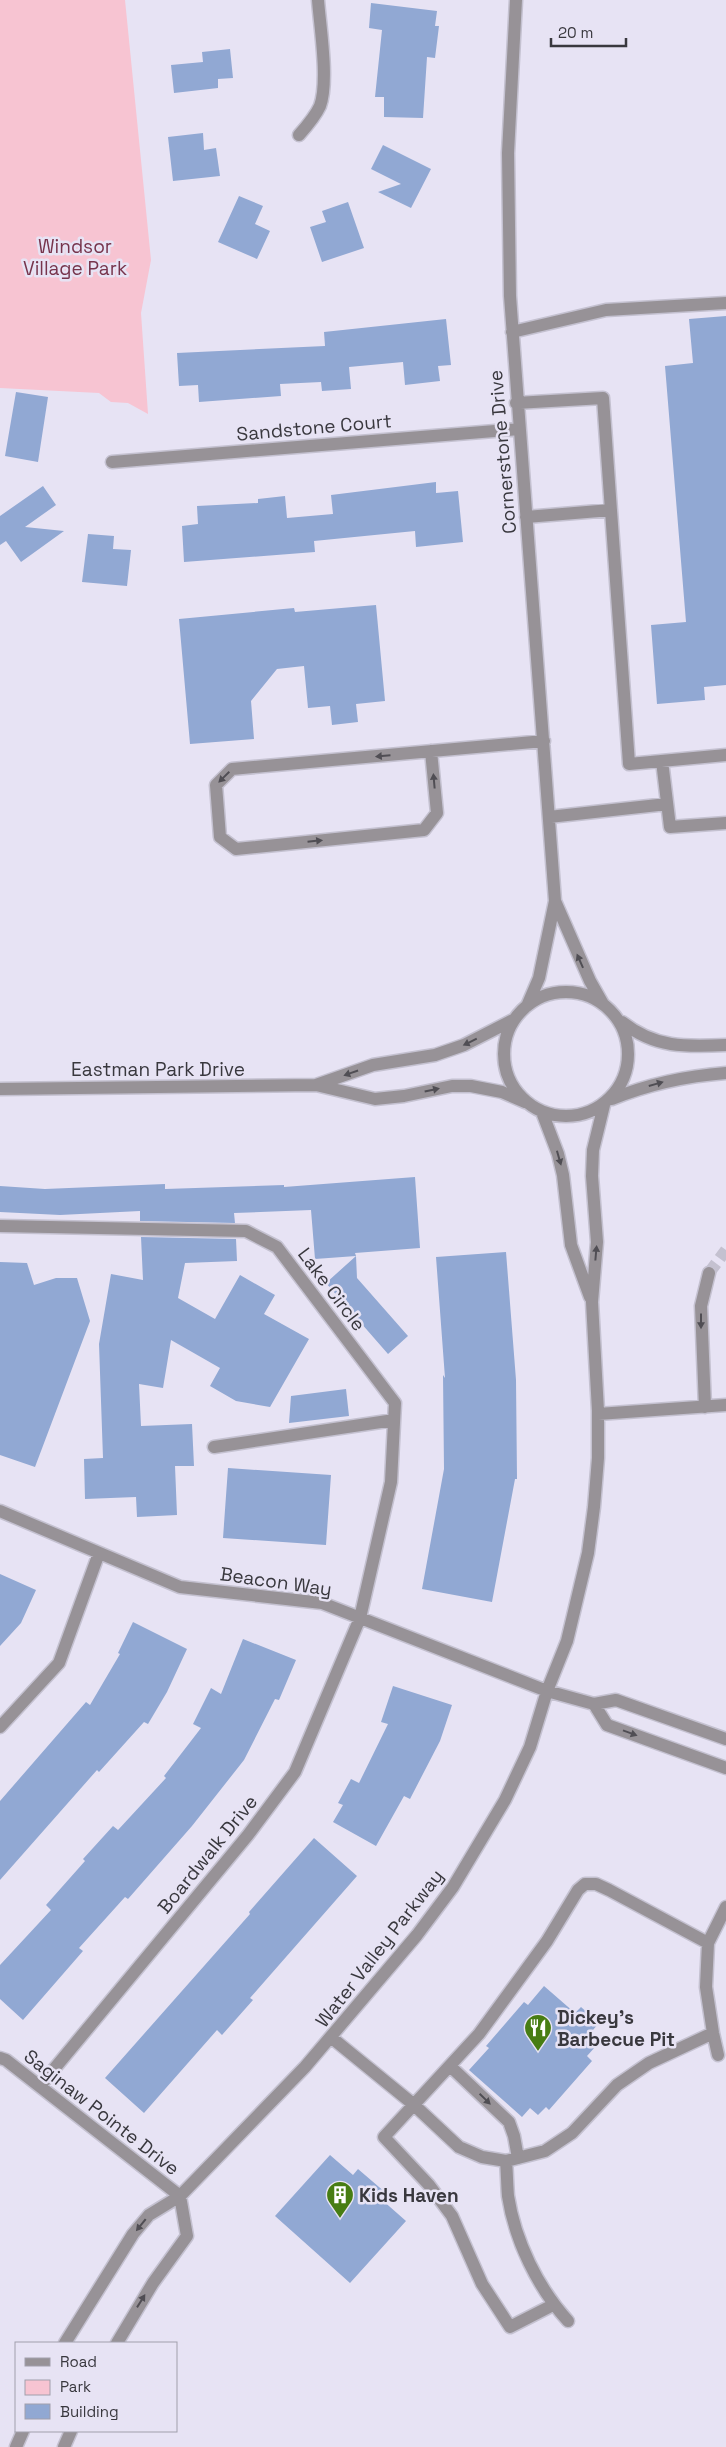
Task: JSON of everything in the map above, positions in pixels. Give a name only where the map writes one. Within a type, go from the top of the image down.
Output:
[{"type":"street","points":[[299,135],[315,114],[322,95],[323,69],[318,0]]},
{"type":"street","name":"Cornerstone Drive","points":[[516,0],[512,44],[507,208],[512,332],[555,901],[539,978],[527,1006]]},
{"type":"street","points":[[512,332],[606,310],[726,302]]},
{"type":"street","points":[[516,403],[603,398],[629,764],[726,755]]},
{"type":"street","name":"Sandstone Court","points":[[112,462],[519,429]]},
{"type":"street","points":[[526,517],[611,510]]},
{"type":"street","points":[[432,751],[437,813],[424,830],[236,849],[220,837],[216,785],[232,770],[544,740]]},
{"type":"street","points":[[662,761],[670,827],[726,823]]},
{"type":"street","points":[[549,817],[667,804]]},
{"type":"street","name":"Cornerstone Drive","points":[[555,901],[590,981],[603,1004]]},
{"type":"street","points":[[726,1045],[697,1047],[665,1044],[637,1034],[603,1004],[585,995],[565,992],[544,996],[527,1006],[514,1020],[506,1037],[503,1054],[506,1072],[514,1089],[525,1102],[542,1112],[563,1117],[585,1114],[607,1102],[663,1082],[693,1075],[726,1073]]},
{"type":"street","points":[[607,1102],[621,1086],[627,1069],[629,1052],[626,1034],[618,1019]]},
{"type":"street","name":"Eastman Park Drive","points":[[316,1085],[372,1066],[435,1055],[464,1045],[514,1020]]},
{"type":"street","name":"Eastman Park Drive","points":[[0,1089],[316,1085],[375,1098],[404,1096],[452,1086],[471,1086],[502,1092],[525,1102]]},
{"type":"street","name":"Water Valley Parkway","points":[[66,2342],[134,2234],[149,2215],[180,2196],[332,2038],[417,1935],[453,1887],[505,1800],[530,1747],[547,1691],[568,1641],[588,1553],[597,1468],[598,1414],[592,1302],[597,1242],[592,1150],[607,1102]]},
{"type":"street","name":"Water Valley Parkway","points":[[542,1112],[563,1175],[571,1245],[592,1302]]},
{"type":"street","name":"Lake Circle","points":[[0,1226],[246,1231],[277,1247],[395,1403],[391,1482],[360,1618]]},
{"type":"street","points":[[705,1407],[702,1306],[709,1273]]},
{"type":"street","points":[[598,1414],[726,1405]]},
{"type":"street","points":[[214,1447],[394,1420]]},
{"type":"street","name":"Beacon Way","points":[[0,1511],[180,1587],[322,1603],[547,1691],[594,1704]]},
{"type":"street","points":[[0,1727],[59,1663],[99,1553]]},
{"type":"street","name":"Boardwalk Drive","points":[[40,2086],[248,1835],[295,1772],[360,1618]]},
{"type":"street","points":[[726,1739],[616,1700],[594,1704],[607,1725],[726,1768]]},
{"type":"street","points":[[553,2305],[510,2327],[482,2284],[452,2216],[429,2185],[384,2137],[479,2034],[547,1940],[578,1890],[585,1884],[596,1884],[609,1890],[708,1943]]},
{"type":"street","points":[[718,2055],[706,1987],[708,1943],[726,1907]]},
{"type":"street","points":[[332,2038],[413,2104],[459,2147],[482,2157],[512,2159],[545,2151],[572,2133],[617,2085],[650,2063],[713,2033]]},
{"type":"street","name":"Saginaw Pointe Drive","points":[[0,2058],[6,2060],[40,2086],[180,2196]]},
{"type":"street","points":[[450,2066],[509,2122],[514,2136],[508,2196],[521,2242],[539,2281],[553,2305],[568,2321]]},
{"type":"street","points":[[118,2342],[153,2283],[187,2236],[180,2196]]},
{"type":"street","points":[[16,2447],[23,2432]]},
{"type":"street","points":[[64,2447],[72,2432]]},
{"type":"green space","name":"Windsor Village Park","points":[[0,0],[125,0],[151,260],[141,313],[148,414],[128,403],[111,402],[99,393],[0,388]]},
{"type":"building","points":[[371,3],[437,11],[435,26],[439,26],[435,58],[427,57],[423,118],[384,117],[384,97],[375,97],[382,30],[369,28]]},
{"type":"building","points":[[230,49],[233,78],[218,79],[218,88],[174,93],[171,65],[203,62],[202,52]]},
{"type":"building","points":[[203,133],[204,150],[216,148],[220,176],[173,181],[168,137]]},
{"type":"building","points":[[383,145],[431,169],[411,208],[378,192],[401,184],[371,169]]},
{"type":"building","points":[[239,196],[263,206],[255,224],[270,231],[257,259],[218,242]]},
{"type":"building","points":[[348,202],[364,248],[322,262],[310,227],[326,222],[322,211]]},
{"type":"building","points":[[726,316],[726,685],[704,687],[705,700],[657,704],[651,625],[686,622],[665,366],[693,363],[689,319]]},
{"type":"building","points":[[446,319],[451,365],[438,366],[440,381],[405,385],[403,362],[349,367],[351,389],[322,391],[321,382],[280,384],[281,396],[199,402],[198,385],[179,386],[177,353],[325,346],[324,332]]},
{"type":"building","points":[[16,392],[48,397],[38,462],[5,456]]},
{"type":"building","points":[[436,482],[436,493],[458,491],[463,542],[416,547],[415,531],[314,541],[315,552],[184,562],[182,526],[198,524],[197,506],[258,503],[258,499],[285,496],[287,518],[333,514],[331,495]]},
{"type":"building","points":[[43,486],[56,505],[25,527],[64,531],[21,562],[6,541],[0,545],[0,516]]},
{"type":"building","points":[[88,534],[114,536],[113,549],[131,550],[127,586],[82,582]]},
{"type":"building","points":[[376,605],[385,701],[356,704],[358,722],[332,725],[330,706],[308,708],[304,666],[277,669],[251,701],[254,739],[190,744],[179,619],[294,608],[295,612]]},
{"type":"building","points":[[415,1177],[420,1248],[355,1253],[356,1256],[315,1259],[311,1210],[234,1213],[235,1223],[140,1221],[140,1211],[60,1215],[0,1212],[0,1186],[45,1189],[165,1184],[165,1189],[284,1185],[284,1187]]},
{"type":"building","points":[[141,1237],[236,1239],[237,1261],[185,1263],[178,1298],[215,1319],[240,1275],[275,1295],[264,1314],[309,1339],[270,1407],[236,1401],[210,1386],[220,1368],[171,1340],[163,1388],[139,1384],[141,1426],[192,1424],[194,1466],[175,1466],[177,1515],[137,1517],[136,1497],[85,1499],[84,1459],[103,1458],[99,1344],[111,1274],[143,1280]]},
{"type":"building","points":[[506,1252],[516,1380],[517,1479],[515,1479],[492,1602],[422,1589],[444,1469],[443,1375],[445,1378],[436,1257]]},
{"type":"building","points":[[356,1256],[357,1278],[408,1336],[388,1354],[326,1283]]},
{"type":"building","points":[[0,1262],[27,1263],[34,1285],[56,1278],[77,1278],[90,1321],[35,1467],[0,1455]]},
{"type":"building","points":[[346,1389],[349,1416],[289,1423],[291,1396]]},
{"type":"building","points":[[228,1468],[331,1475],[326,1545],[223,1538]]},
{"type":"building","points":[[0,1574],[36,1590],[21,1623],[0,1646]]},
{"type":"building","points":[[133,1622],[187,1649],[167,1692],[148,1724],[144,1722],[99,1772],[97,1770],[0,1880],[0,1801],[86,1702],[90,1705],[120,1654],[118,1653]]},
{"type":"building","points":[[243,1639],[296,1660],[279,1700],[275,1699],[244,1760],[192,1826],[128,1899],[125,1897],[79,1948],[83,1951],[23,2020],[0,1999],[0,1965],[51,1910],[46,1905],[85,1861],[83,1859],[113,1826],[118,1830],[166,1778],[164,1776],[201,1728],[193,1724],[211,1688],[221,1694]]},
{"type":"building","points":[[393,1686],[452,1705],[440,1741],[410,1799],[404,1796],[376,1846],[333,1822],[343,1805],[338,1803],[351,1779],[359,1783],[388,1724],[381,1722]]},
{"type":"building","points":[[314,1838],[357,1876],[250,1998],[253,2000],[222,2035],[217,2030],[144,2113],[105,2078],[250,1914],[249,1912]]},
{"type":"building","name":"Dickey's Barbecue Pit","points":[[544,1986],[575,2013],[581,2007],[599,2023],[586,2038],[596,2046],[587,2056],[592,2061],[549,2110],[546,2107],[538,2115],[530,2108],[522,2117],[469,2070],[489,2048],[486,2046],[524,2002],[528,2005]]},
{"type":"building","name":"Kids Haven","points":[[330,2155],[353,2175],[358,2169],[386,2193],[381,2199],[406,2221],[350,2283],[275,2216]]},
{"type":"tunnel","points":[[709,1273],[726,1250]]},
{"type":"place","name":"Dickey's Barbecue Pit","points":[[538,2052]]},
{"type":"place","name":"Kids Haven","points":[[340,2219]]}]
